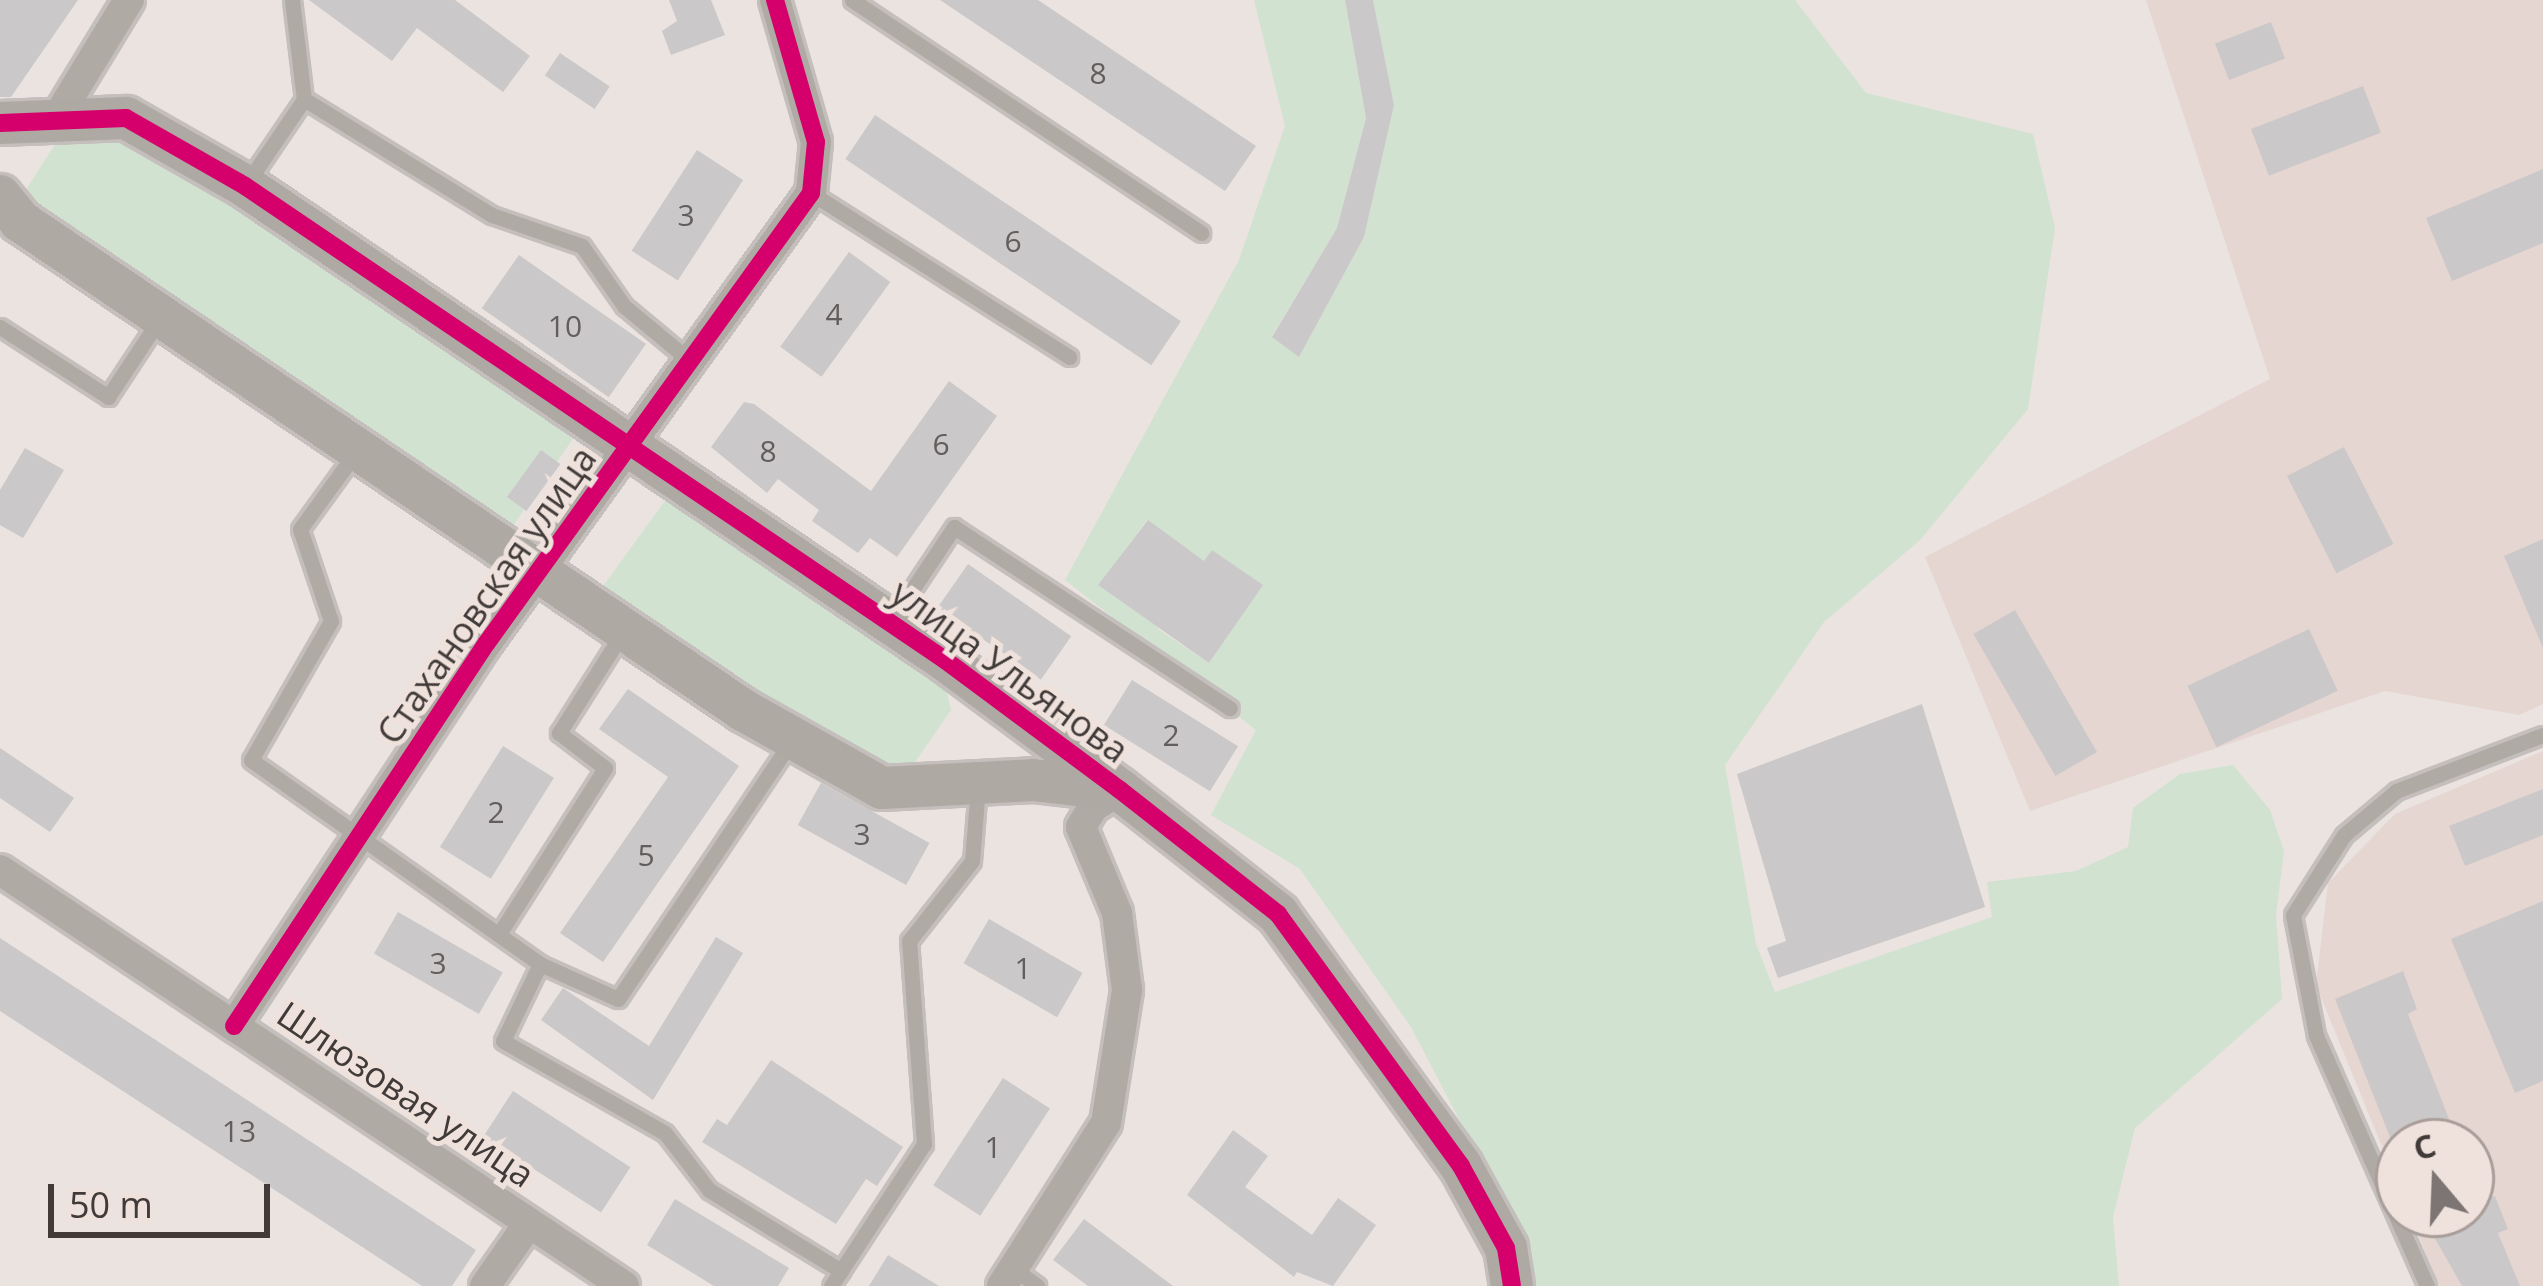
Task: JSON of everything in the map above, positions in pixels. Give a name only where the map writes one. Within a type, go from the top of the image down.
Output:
[{"type":"street","points":[[55,122],[129,0]]},
{"type":"street","points":[[775,0],[815,142],[811,193]]},
{"type":"street","name":"улица Ульянова","points":[[0,123],[126,118],[245,186],[891,622],[1120,790]]},
{"type":"street","name":"Стахановская улица","points":[[235,1027],[540,573],[811,193]]},
{"type":"street","name":"улица Ульянова","points":[[0,196],[20,221],[540,573],[794,738],[882,788],[979,782],[1120,790]]},
{"type":"street","points":[[1018,1280],[1106,1124],[1127,990],[1117,914],[1082,827],[1093,807],[1120,790],[1278,914],[1460,1166],[1506,1248],[1512,1286]]},
{"type":"street","name":"Шлюзовая улица","points":[[0,870],[624,1286]]},
{"type":"street","name":"Шлюзовая улица","points":[[484,1286],[530,1223]]},
{"type":"lane","points":[[245,186],[304,99],[292,0]]},
{"type":"lane","points":[[852,0],[1202,233]]},
{"type":"lane","points":[[304,99],[492,214],[582,246],[624,306],[690,361]]},
{"type":"lane","points":[[811,193],[1070,357]]},
{"type":"lane","points":[[0,327],[108,397],[161,316]]},
{"type":"lane","points":[[358,449],[300,529],[331,621],[251,760],[541,964],[618,999],[794,738]]},
{"type":"lane","points":[[891,622],[954,527],[1230,708]]},
{"type":"lane","points":[[499,934],[605,769],[559,733],[625,630]]},
{"type":"lane","points":[[2427,1286],[2315,1035],[2293,915],[2344,836],[2396,791],[2543,735]]},
{"type":"lane","points":[[831,1286],[924,1144],[909,941],[971,861],[979,782]]},
{"type":"lane","points":[[541,964],[503,1041],[665,1133],[709,1190],[842,1271]]},
{"type":"shaded area","points":[[2146,0],[2543,0],[2543,704],[2519,715],[2385,691],[2030,811],[1925,557],[2270,379]]},
{"type":"shaded area","points":[[2543,751],[2543,1286],[2439,1286],[2420,1238],[2495,1238],[2495,1118],[2375,1118],[2375,1129],[2316,985],[2328,883],[2395,814]]},
{"type":"green space","points":[[1254,0],[1345,0],[1366,118],[1337,228],[1272,336],[1299,357],[1364,237],[1394,105],[1373,0],[1795,0],[1866,93],[2033,134],[2055,228],[2028,409],[1920,540],[1824,622],[1725,765],[1756,944],[1775,992],[1992,917],[1987,882],[2076,871],[2128,847],[2133,808],[2180,774],[2233,765],[2270,810],[2284,851],[2276,915],[2282,999],[2135,1128],[2113,1217],[2119,1286],[1532,1286],[1514,1225],[1411,1027],[1300,869],[1211,815],[1256,730],[1065,580],[1239,260],[1285,126]],"holes":[[[1147,520],[1181,545],[1132,609],[1099,585]],[[1212,550],[1262,585],[1209,663],[1158,629]]]},
{"type":"green space","points":[[121,137],[581,427],[508,533],[49,221],[25,191],[59,138]]},
{"type":"green space","points":[[670,494],[943,677],[951,710],[913,765],[869,766],[601,589]]},
{"type":"building","points":[[0,0],[78,0],[11,97],[0,97]]},
{"type":"building","points":[[309,0],[455,0],[530,56],[503,92],[417,28],[392,61]]},
{"type":"building","points":[[669,0],[711,0],[725,35],[671,55],[662,31],[677,21]]},
{"type":"building","points":[[940,0],[1038,0],[1256,146],[1225,191]]},
{"type":"building","points":[[1345,0],[1373,0],[1394,105],[1364,237],[1299,357],[1272,337],[1337,228],[1366,118]]},
{"type":"building","points":[[2271,22],[2285,58],[2229,80],[2215,44]]},
{"type":"building","points":[[560,53],[610,87],[595,109],[545,75]]},
{"type":"building","points":[[2363,86],[2381,133],[2269,176],[2251,129]]},
{"type":"building","points":[[875,115],[1181,321],[1151,365],[845,159]]},
{"type":"building","points":[[697,150],[743,180],[678,281],[632,251]]},
{"type":"building","points":[[2543,169],[2543,243],[2452,281],[2426,218]]},
{"type":"building","points":[[849,252],[890,282],[821,377],[780,347]]},
{"type":"building","points":[[519,255],[646,344],[609,397],[482,308]]},
{"type":"building","points":[[949,381],[997,416],[897,557],[870,538],[858,553],[812,521],[819,510],[778,479],[767,493],[711,447],[744,402],[754,404],[871,491]]},
{"type":"building","points":[[2344,447],[2393,544],[2336,573],[2287,476]]},
{"type":"building","points":[[25,448],[64,470],[23,538],[0,525],[0,490]]},
{"type":"building","points":[[541,450],[560,464],[526,511],[507,497]]},
{"type":"building","points":[[1148,520],[1204,561],[1212,550],[1263,585],[1209,663],[1098,585]]},
{"type":"building","points":[[2543,539],[2543,648],[2504,556]]},
{"type":"building","points":[[968,564],[1071,636],[1041,680],[938,607]]},
{"type":"building","points":[[2015,610],[2097,752],[2055,776],[1973,634]]},
{"type":"building","points":[[2309,629],[2338,691],[2216,747],[2188,686]]},
{"type":"building","points":[[1132,680],[1238,746],[1210,791],[1104,725]]},
{"type":"building","points":[[628,689],[739,766],[603,962],[560,933],[668,777],[599,729]]},
{"type":"building","points":[[1922,704],[1985,907],[1778,978],[1767,948],[1786,941],[1737,774]]},
{"type":"building","points":[[503,746],[554,778],[491,879],[440,847]]},
{"type":"building","points":[[0,748],[74,798],[50,832],[0,798]]},
{"type":"building","points":[[821,783],[929,843],[906,885],[798,825]]},
{"type":"building","points":[[2543,789],[2543,835],[2465,866],[2449,826]]},
{"type":"building","points":[[2543,901],[2543,1081],[2515,1093],[2451,939]]},
{"type":"building","points":[[398,912],[503,972],[479,1014],[374,954]]},
{"type":"building","points":[[989,919],[1083,973],[1057,1017],[964,963]]},
{"type":"building","points":[[716,937],[743,953],[653,1100],[541,1020],[563,988],[649,1046]]},
{"type":"building","points":[[0,938],[476,1250],[452,1286],[422,1286],[0,1011]]},
{"type":"building","points":[[2403,971],[2417,1009],[2408,1014],[2449,1118],[2382,1118],[2335,999]]},
{"type":"building","points":[[771,1060],[903,1147],[877,1186],[866,1179],[836,1224],[702,1142],[717,1119],[727,1125]]},
{"type":"building","points":[[1003,1078],[1050,1108],[980,1216],[933,1185]]},
{"type":"building","points":[[513,1091],[630,1167],[601,1213],[484,1136]]},
{"type":"building","points":[[1233,1130],[1268,1156],[1245,1187],[1312,1235],[1338,1198],[1376,1225],[1333,1286],[1297,1272],[1294,1277],[1187,1195]]},
{"type":"building","points":[[2495,1196],[2508,1229],[2498,1233],[2520,1286],[2462,1286],[2435,1238],[2495,1238]]},
{"type":"building","points":[[675,1199],[789,1268],[778,1286],[714,1286],[647,1245]]},
{"type":"building","points":[[1084,1219],[1173,1286],[1088,1286],[1053,1260]]},
{"type":"building","points":[[888,1255],[939,1286],[869,1286]]},
{"type":"cycle path","points":[[234,1026],[486,644],[811,193],[816,142],[775,0]]},
{"type":"cycle path","points":[[0,123],[126,118],[245,186],[945,660],[1120,790],[1278,914],[1461,1166],[1506,1248],[1512,1286]]}]
